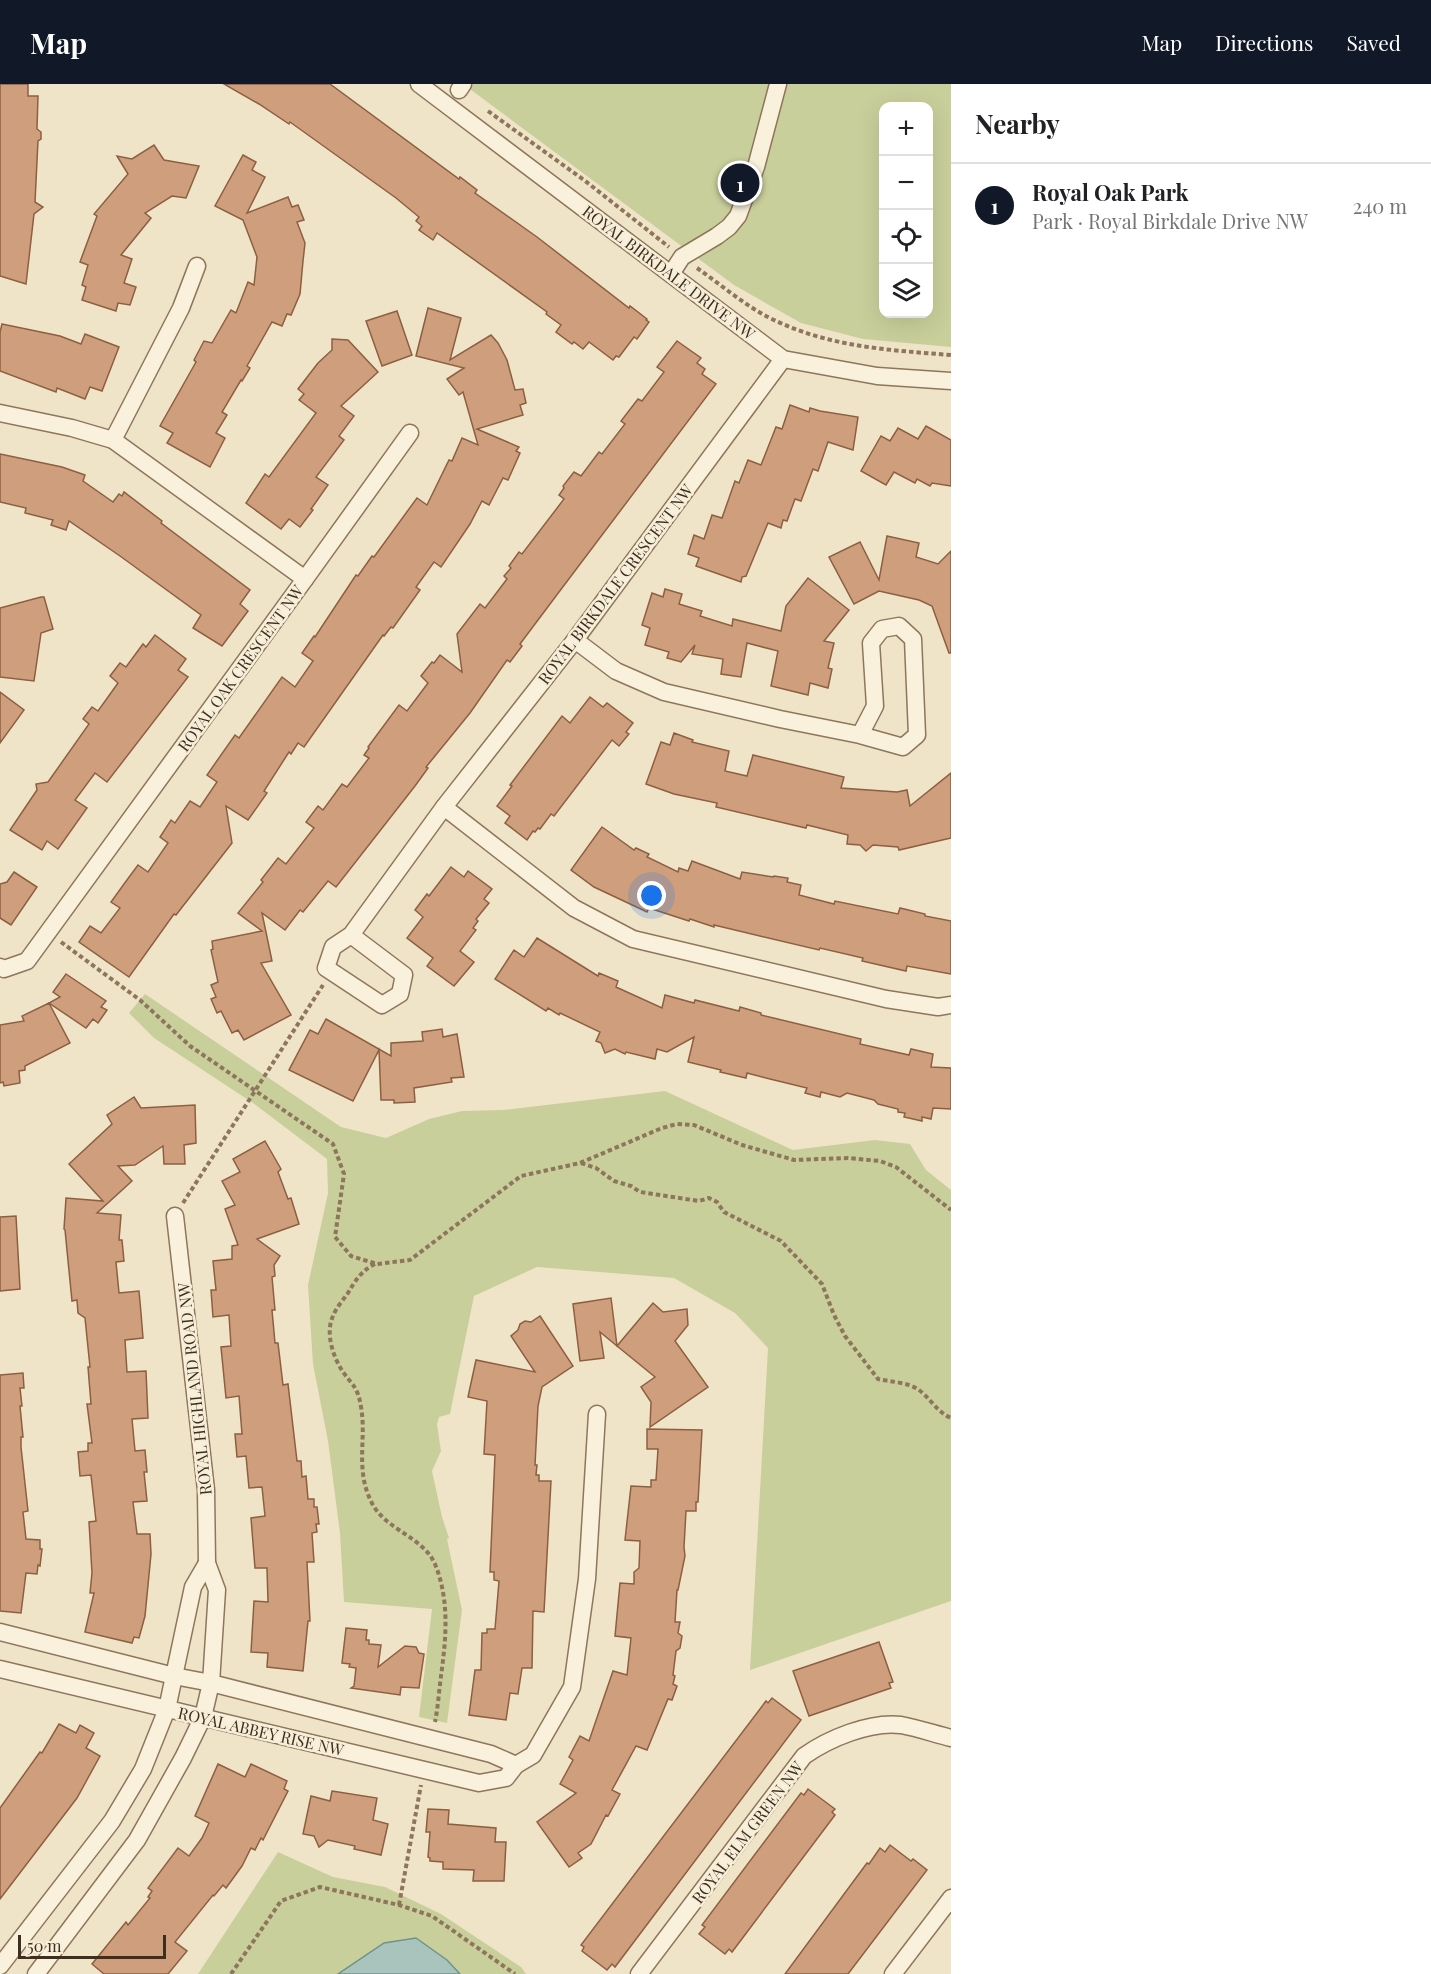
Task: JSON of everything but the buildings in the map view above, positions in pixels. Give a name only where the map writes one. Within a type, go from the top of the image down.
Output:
[{"type":"street","name":"ROYAL BIRKDALE DRIVE NW","points":[[419,84],[783,359],[877,376],[951,381]]},
{"type":"street","points":[[671,274],[682,257],[723,232],[738,216],[756,167],[778,84]]},
{"type":"street","points":[[113,440],[181,308],[197,266]]},
{"type":"street","name":"ROYAL BIRKDALE CRESCENT NW","points":[[332,972],[326,968],[333,947],[351,935],[444,807],[575,640],[783,359]]},
{"type":"street","name":"ROYAL OAK CRESCENT NW","points":[[0,413],[72,428],[113,440],[305,579],[27,961],[4,969],[0,967]]},
{"type":"street","points":[[305,579],[410,433]]},
{"type":"street","points":[[575,640],[616,671],[664,692],[860,735],[903,747],[917,735],[913,639],[900,626],[882,629],[871,643],[875,706],[860,735]]},
{"type":"street","points":[[444,807],[574,908],[633,939],[886,999],[938,1007],[951,1005]]},
{"type":"street","points":[[332,972],[382,1005],[400,994],[404,975],[351,935]]},
{"type":"street","name":"ROYAL HIGHLAND ROAD NW","points":[[36,1974],[137,1840],[203,1717],[211,1683],[217,1590],[207,1563],[206,1490],[175,1216]]},
{"type":"street","name":"ROYAL ABBEY RISE NW","points":[[0,1669],[479,1783],[506,1778],[516,1765],[533,1755],[572,1687],[587,1580],[597,1414]]},
{"type":"street","name":"ROYAL HIGHLAND ROAD NW","points":[[0,1966],[112,1821],[143,1769],[167,1709],[193,1587],[207,1563]]},
{"type":"street","name":"ROYAL ABBEY RISE NW","points":[[0,1632],[491,1754],[516,1765]]},
{"type":"street","name":"ROYAL ELM GREEN NW","points":[[639,1974],[804,1756],[832,1738],[876,1726],[900,1725],[951,1738]]},
{"type":"street","points":[[893,1974],[951,1898]]},
{"type":"path","points":[[48,931],[140,1000],[190,1046],[333,1144],[344,1174],[335,1237],[351,1256],[377,1264]]},
{"type":"path","points":[[175,1216],[332,972]]},
{"type":"path","points":[[431,1739],[436,1716],[447,1614],[440,1581],[428,1551],[380,1514],[370,1499],[361,1457],[362,1411],[358,1390],[336,1360],[330,1337],[332,1316],[359,1276],[367,1268],[377,1264],[410,1260],[521,1176],[580,1163],[662,1128],[677,1124],[694,1125],[742,1145],[794,1160],[848,1158],[880,1161],[896,1167],[951,1210]]},
{"type":"path","points":[[580,1163],[596,1168],[614,1181],[631,1186],[640,1192],[699,1201],[709,1198],[717,1202],[724,1212],[781,1241],[822,1284],[845,1336],[878,1379],[910,1385],[918,1389],[932,1401],[941,1414],[951,1418]]},
{"type":"path","points":[[399,1905],[423,1770]]},
{"type":"path","points":[[231,1974],[282,1901],[320,1887],[399,1905],[432,1916],[514,1974]]},
{"type":"green space","points":[[463,84],[951,84],[951,347],[863,339],[801,323],[734,285]]},
{"type":"green space","points":[[145,994],[341,1127],[386,1138],[429,1119],[462,1111],[503,1110],[665,1091],[793,1150],[875,1140],[910,1144],[926,1170],[951,1190],[951,1601],[750,1670],[768,1348],[735,1313],[674,1278],[537,1267],[474,1296],[450,1414],[439,1417],[437,1424],[441,1451],[432,1471],[449,1538],[447,1539],[462,1610],[447,1723],[419,1717],[432,1609],[344,1602],[340,1533],[328,1441],[313,1364],[308,1285],[328,1193],[327,1159],[253,1103],[154,1038],[129,1013]]},
{"type":"green space","points":[[278,1852],[333,1877],[385,1887],[441,1914],[521,1967],[526,1974],[198,1974]]},
{"type":"water","points":[[416,1938],[447,1960],[460,1974],[338,1974],[384,1943]]},
{"type":"place","name":"Royal Oak Park","points":[[740,183]]}]
